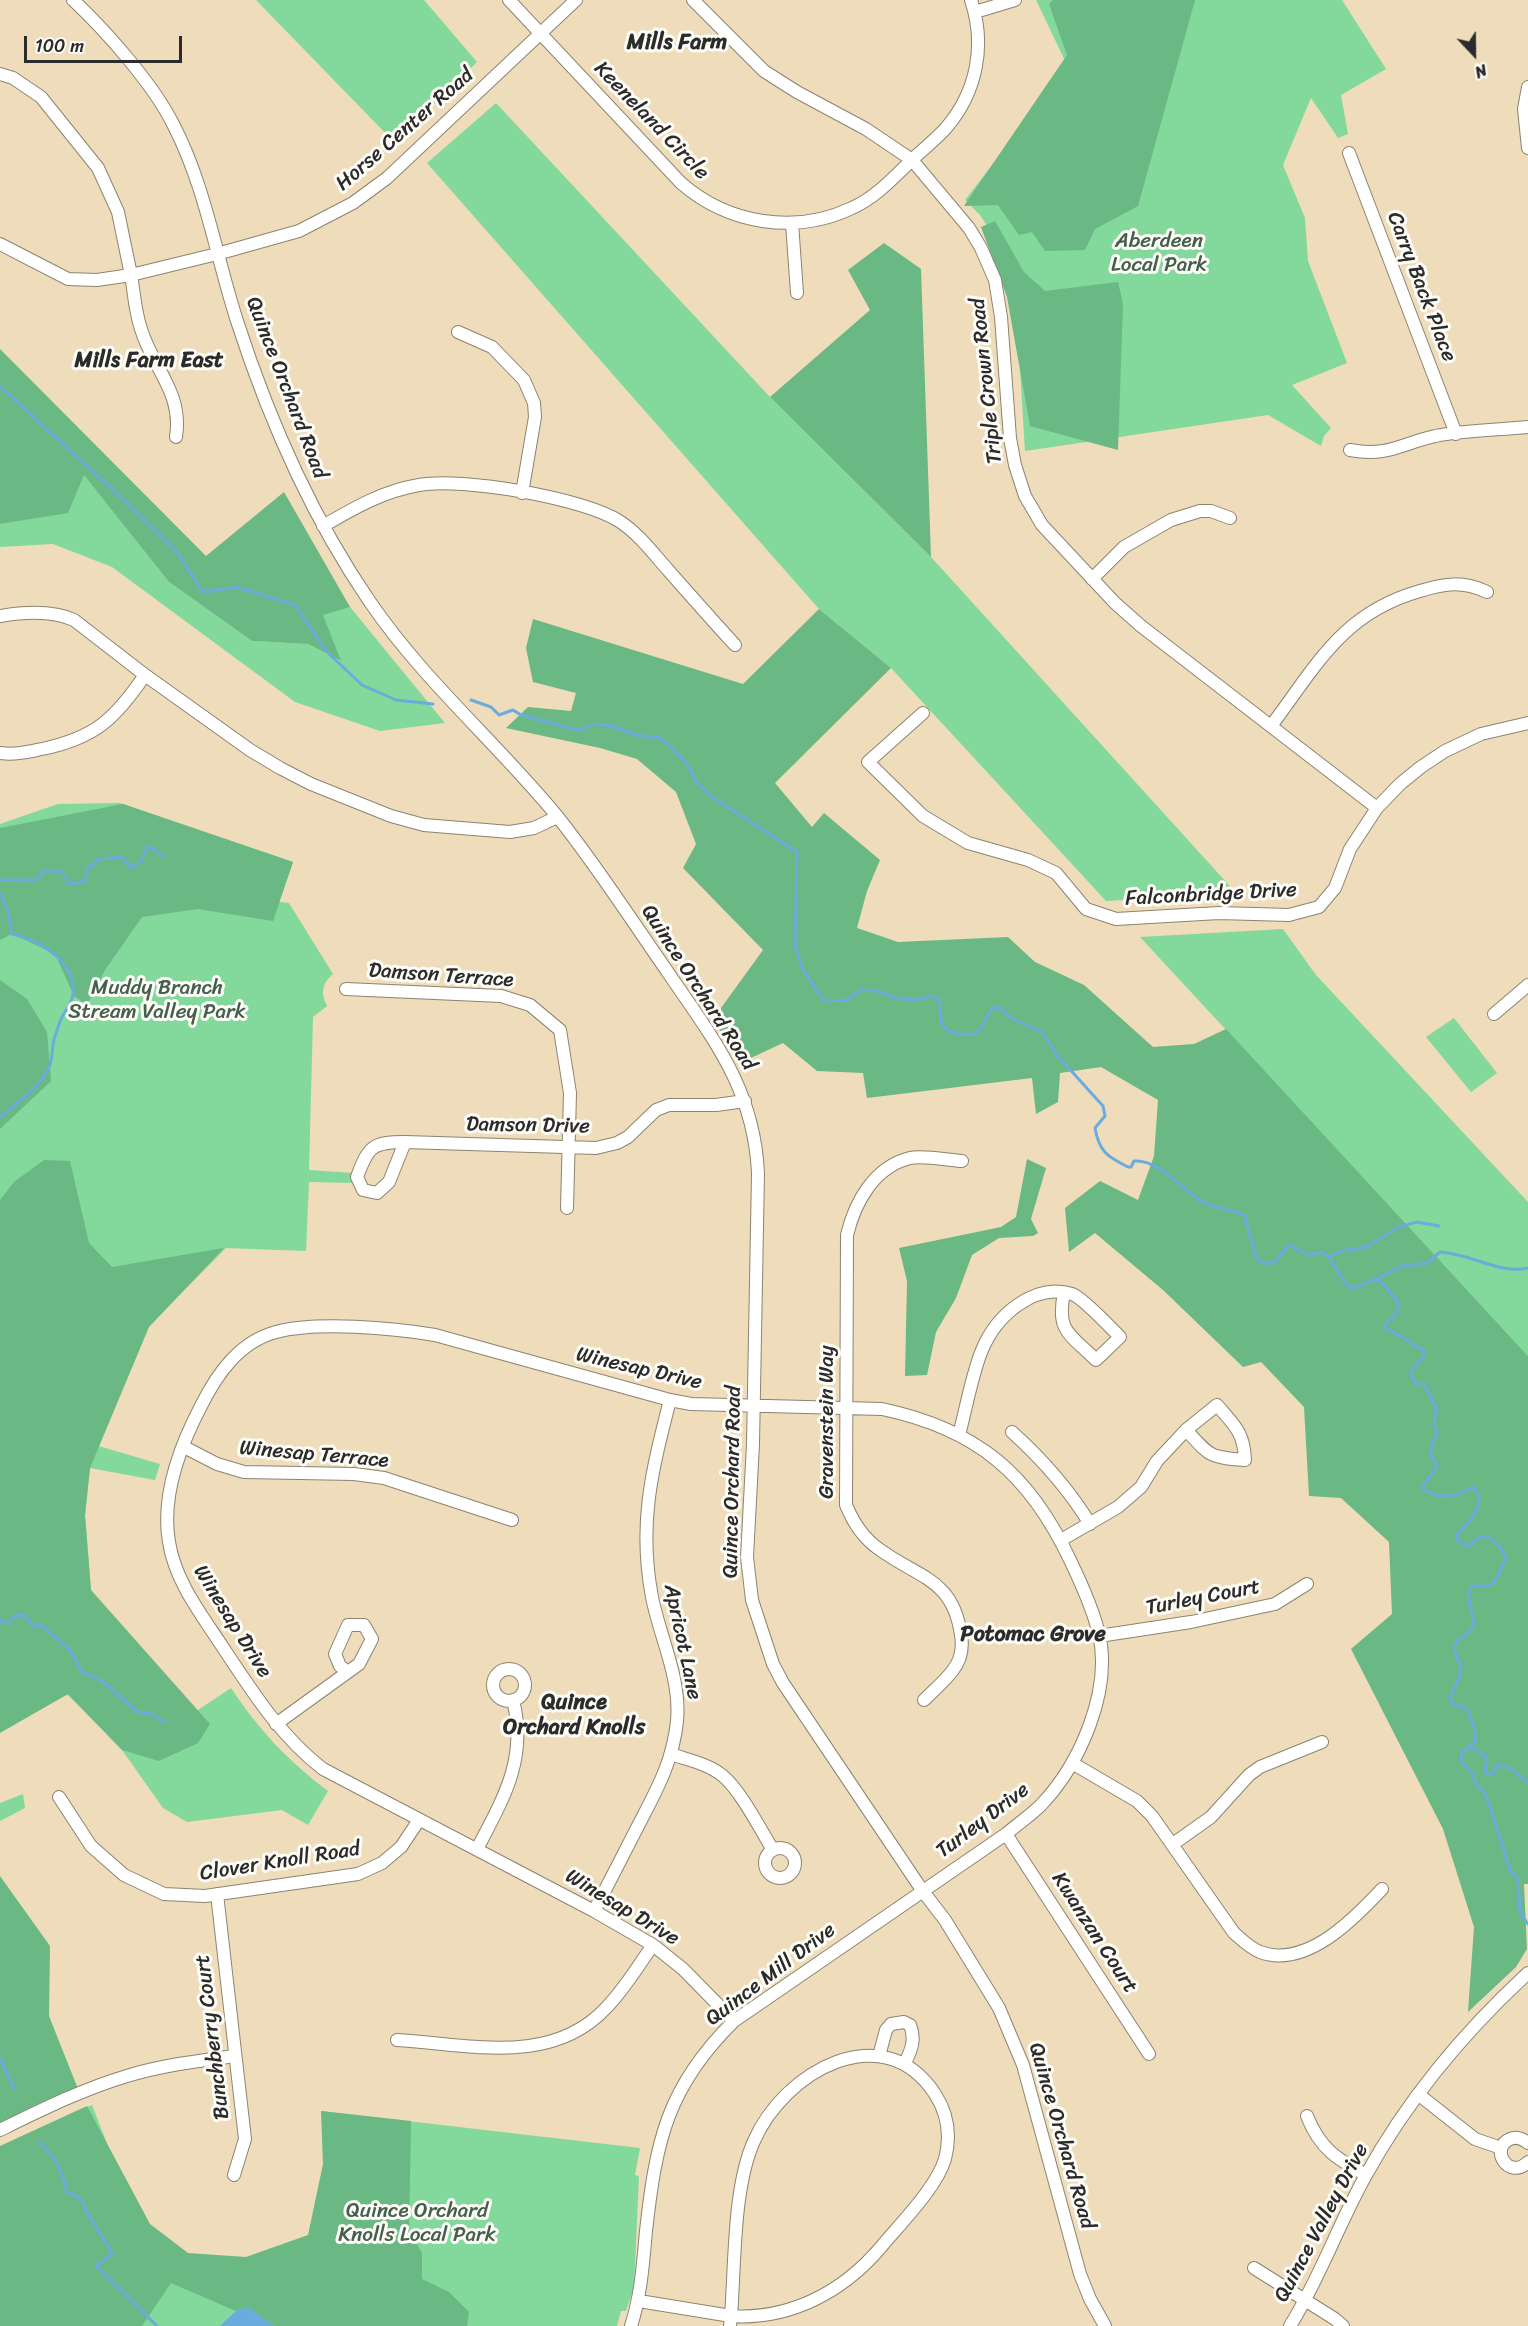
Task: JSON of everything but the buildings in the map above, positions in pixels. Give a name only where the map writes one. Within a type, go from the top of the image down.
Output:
[{"type":"street","name":"Quince Orchard Road","points":[[74,0],[149,86],[172,121],[196,178],[237,320],[275,425],[323,526],[369,601],[413,660],[557,817],[611,890],[729,1064],[745,1101],[755,1135],[758,1173],[754,1407],[747,1557],[752,1600],[759,1627],[773,1664],[793,1698],[922,1890],[945,1920],[999,2008],[1019,2055],[1080,2274],[1105,2326]]},
{"type":"street","name":"Keeneland Circle","points":[[509,0],[681,183],[697,197],[724,212],[744,218],[792,223],[821,220],[854,208],[880,190],[946,128],[969,94],[978,59],[979,38],[973,6]]},
{"type":"street","name":"Horse Center Road","points":[[0,244],[68,279],[97,280],[217,254],[299,231],[353,204],[387,178],[576,0]]},
{"type":"street","name":"Triple Crown Road","points":[[693,0],[764,71],[797,92],[866,129],[912,160],[969,228],[995,280],[1001,321],[1010,438],[1015,465],[1025,496],[1042,525],[1114,603],[1141,626],[1377,808]]},
{"type":"street","points":[[973,6],[1016,0]]},
{"type":"street","points":[[0,74],[13,78],[41,97],[98,168],[118,212],[141,330],[176,404],[178,423],[176,437]]},
{"type":"street","points":[[1528,87],[1524,108],[1528,148]]},
{"type":"street","name":"Carry Back Place","points":[[1349,153],[1456,434]]},
{"type":"street","points":[[792,223],[797,293]]},
{"type":"street","points":[[458,332],[492,347],[524,380],[534,403],[535,417],[522,493]]},
{"type":"street","points":[[1350,450],[1379,452],[1436,436],[1528,427]]},
{"type":"street","points":[[323,526],[373,498],[419,484],[463,483],[579,504],[620,522],[641,539],[735,645]]},
{"type":"street","points":[[1092,579],[1125,547],[1171,520],[1200,511],[1211,511],[1230,518]]},
{"type":"street","points":[[1271,726],[1333,643],[1367,613],[1397,597],[1428,588],[1460,583],[1487,592]]},
{"type":"street","points":[[0,616],[49,613],[74,620],[145,675],[250,750],[311,784],[391,816],[424,825],[510,832],[534,828],[557,817]]},
{"type":"street","points":[[0,753],[18,754],[65,744],[96,731],[125,705],[145,675]]},
{"type":"street","name":"Falconbridge Drive","points":[[923,713],[868,762],[923,816],[968,843],[1028,860],[1056,873],[1086,909],[1116,920],[1219,913],[1289,915],[1319,907],[1335,888],[1350,849],[1377,808],[1400,784],[1445,752],[1482,734],[1528,723]]},
{"type":"street","points":[[1494,1014],[1528,985]]},
{"type":"street","name":"Damson Terrace","points":[[346,989],[501,996],[530,1005],[560,1030],[570,1093],[567,1208]]},
{"type":"street","name":"Damson Drive","points":[[405,1142],[389,1182],[377,1193],[363,1190],[357,1177],[366,1153],[383,1142],[405,1142],[568,1148],[596,1148],[617,1143],[628,1137],[656,1110],[669,1105],[717,1106],[745,1101]]},
{"type":"street","name":"Gravenstein Way","points":[[924,1700],[954,1669],[960,1657],[962,1645],[958,1618],[953,1604],[932,1580],[878,1549],[859,1530],[846,1505],[848,1235],[852,1217],[862,1194],[875,1179],[896,1164],[912,1157],[962,1161]]},
{"type":"street","points":[[959,1435],[982,1349],[1004,1316],[1021,1302],[1044,1291],[1075,1294],[1120,1337],[1096,1360],[1064,1328],[1060,1310],[1064,1293]]},
{"type":"street","name":"Winesap Drive","points":[[734,2021],[683,1970],[653,1945],[594,1911],[323,1769],[308,1757],[276,1724],[195,1605],[173,1558],[169,1542],[167,1512],[173,1477],[196,1416],[210,1388],[233,1359],[246,1347],[267,1335],[307,1327],[382,1329],[435,1335],[670,1400],[691,1404],[754,1407]]},
{"type":"street","name":"Apricot Lane","points":[[594,1911],[667,1769],[677,1719],[676,1688],[653,1600],[645,1536],[648,1495],[670,1400]]},
{"type":"street","points":[[1061,1540],[1119,1507],[1141,1486],[1157,1461],[1186,1430],[1216,1405],[1239,1430],[1245,1443],[1245,1460],[1216,1458],[1186,1430]]},
{"type":"street","name":"Turley Drive","points":[[754,1407],[882,1409],[909,1415],[959,1435],[990,1454],[1020,1481],[1045,1511],[1087,1596],[1100,1636],[1101,1666],[1098,1701],[1091,1723],[1072,1763],[1040,1806],[1006,1834],[922,1890]]},
{"type":"street","points":[[1012,1431],[1041,1458],[1058,1478],[1090,1524]]},
{"type":"street","name":"Winesap Terrace","points":[[184,1447],[218,1464],[244,1472],[354,1474],[384,1478],[512,1520]]},
{"type":"street","name":"Turley Court","points":[[1100,1636],[1191,1622],[1275,1604],[1307,1584]]},
{"type":"street","points":[[276,1724],[348,1672]]},
{"type":"street","points":[[477,1849],[505,1795],[513,1774],[518,1731],[513,1700]]},
{"type":"street","points":[[1173,1844],[1211,1817],[1249,1774],[1260,1767],[1322,1742]]},
{"type":"street","points":[[671,1754],[711,1768],[723,1775],[732,1785],[773,1850]]},
{"type":"street","points":[[1072,1763],[1137,1802],[1152,1816],[1234,1933],[1245,1943],[1261,1952],[1287,1955],[1311,1948],[1355,1917],[1382,1889]]},
{"type":"street","name":"Clover Knoll Road","points":[[59,1797],[91,1846],[124,1875],[164,1894],[205,1896],[358,1874],[382,1863],[401,1847],[419,1820]]},
{"type":"street","name":"Kwanzan Court","points":[[1006,1834],[1149,2054]]},
{"type":"street","name":"Quince Mill Drive","points":[[631,2326],[639,2301],[657,2149],[666,2120],[696,2065],[713,2042],[734,2021],[922,1890]]},
{"type":"street","name":"Bunchberry Court","points":[[217,1894],[245,2139],[234,2175]]},
{"type":"street","points":[[397,2040],[502,2048],[542,2045],[561,2039],[577,2031],[605,2010],[653,1945]]},
{"type":"street","name":"Quince Valley Drive","points":[[1290,2326],[1306,2301],[1366,2175],[1418,2094],[1496,2002],[1528,1973]]},
{"type":"street","points":[[879,2056],[886,2030],[891,2024],[904,2022],[910,2025],[913,2031],[913,2043],[905,2063]]},
{"type":"street","points":[[639,2301],[730,2321],[781,2313],[805,2306],[836,2289],[874,2254],[930,2187],[945,2160],[948,2120],[942,2105],[925,2079],[905,2063],[891,2057],[867,2054],[836,2061],[813,2073],[786,2095],[772,2112],[755,2139],[747,2158],[741,2190],[730,2321]]},
{"type":"street","points":[[0,2130],[53,2104],[127,2076],[186,2062],[235,2056]]},
{"type":"street","points":[[1418,2094],[1475,2139],[1501,2148]]},
{"type":"street","points":[[1307,2116],[1315,2135],[1335,2158],[1366,2175]]},
{"type":"street","points":[[1528,2143],[1522,2139],[1512,2138],[1501,2148],[1501,2158],[1507,2166],[1517,2168],[1528,2162]]},
{"type":"street","points":[[1254,2268],[1343,2326]]},
{"type":"green space","points":[[256,0],[424,0],[477,62],[395,143]]},
{"type":"green space","name":"Aberdeen Local Park","points":[[1036,0],[1342,0],[1386,69],[1341,95],[1348,134],[1338,138],[1311,98],[1283,165],[1305,218],[1308,261],[1347,363],[1292,385],[1331,428],[1324,436],[1321,446],[1268,415],[1025,451],[1016,304],[994,237],[980,215],[965,200],[1068,67]]},
{"type":"green space","points":[[1053,0],[1195,0],[1138,206],[1095,229],[1085,250],[1045,251],[1032,232],[1019,235],[998,205],[964,206],[1067,55],[1049,4]]},
{"type":"green space","points":[[496,103],[770,397],[931,557],[1237,894],[1106,901],[891,668],[819,609],[427,163]]},
{"type":"green space","points":[[995,221],[1024,272],[1045,291],[1118,282],[1123,304],[1118,450],[1030,426],[1007,297],[981,227]]},
{"type":"green space","points":[[884,243],[921,269],[931,557],[770,397],[870,310],[848,270]]},
{"type":"green space","points":[[0,349],[206,556],[284,492],[350,607],[323,615],[341,661],[308,644],[252,641],[169,582],[84,475],[68,513],[0,524]]},
{"type":"green space","points":[[84,474],[169,582],[252,641],[308,644],[340,661],[322,614],[350,607],[445,723],[380,731],[295,702],[112,567],[53,544],[0,547],[0,524],[68,512]]},
{"type":"green space","points":[[819,609],[891,668],[775,783],[812,827],[824,813],[880,860],[867,891],[857,928],[898,942],[1008,937],[1035,962],[1084,985],[1153,1047],[1194,1044],[1226,1029],[1528,1356],[1528,1884],[1524,1884],[1527,1949],[1516,1967],[1468,2012],[1474,1927],[1443,1829],[1351,1649],[1392,1614],[1389,1542],[1341,1498],[1309,1496],[1304,1407],[1261,1362],[1243,1367],[1163,1290],[1095,1233],[1069,1252],[1065,1208],[1100,1181],[1138,1200],[1154,1156],[1158,1100],[1101,1067],[1060,1073],[1058,1102],[1036,1114],[1032,1078],[867,1098],[863,1073],[817,1071],[783,1043],[740,1063],[713,1019],[763,950],[683,868],[696,844],[676,792],[637,759],[600,748],[506,728],[528,707],[571,711],[576,693],[533,682],[526,648],[533,619],[743,684]]},
{"type":"green space","name":"Muddy Branch Stream Valley Park","points":[[120,803],[293,862],[279,902],[289,903],[333,974],[326,981],[323,989],[323,997],[327,1006],[313,1017],[309,1170],[353,1173],[353,1183],[309,1182],[306,1251],[226,1248],[149,1326],[95,1445],[160,1464],[155,1480],[90,1468],[85,1515],[91,1591],[180,1722],[231,1688],[275,1744],[299,1768],[328,1791],[308,1825],[282,1810],[187,1822],[163,1808],[122,1750],[68,1695],[14,1702],[0,1717],[0,824],[58,804]]},
{"type":"green space","points":[[123,804],[293,862],[273,921],[198,909],[142,917],[105,970],[87,1005],[74,996],[55,954],[12,934],[0,940],[0,828]]},
{"type":"green space","points":[[1283,929],[1316,975],[1528,1202],[1528,1356],[1140,937]]},
{"type":"green space","points":[[0,980],[27,999],[47,1032],[51,1081],[0,1129]]},
{"type":"green space","points":[[1454,1018],[1497,1073],[1471,1092],[1426,1037]]},
{"type":"green space","points":[[1027,1159],[1046,1168],[1031,1219],[1038,1233],[1033,1236],[999,1238],[972,1255],[956,1298],[936,1332],[927,1375],[905,1376],[907,1281],[899,1248],[1001,1227],[1016,1217]]},
{"type":"green space","points":[[44,1160],[70,1161],[89,1243],[112,1267],[224,1248],[149,1327],[90,1468],[85,1515],[91,1590],[210,1724],[198,1743],[159,1761],[122,1750],[68,1694],[0,1733],[0,1200],[14,1182]]},
{"type":"green space","points":[[23,1794],[25,1808],[0,1821],[0,1803]]},
{"type":"green space","points":[[0,1876],[50,1946],[49,2016],[80,2094],[0,2130]]},
{"type":"green space","name":"Quince Orchard Knolls Local Park","points":[[92,2105],[120,2177],[159,2244],[196,2270],[303,2258],[327,2163],[321,2111],[640,2148],[635,2175],[639,2176],[634,2287],[626,2311],[621,2311],[617,2326],[36,2326],[0,2147]]},
{"type":"green space","points":[[87,2106],[150,2224],[188,2253],[246,2257],[308,2235],[323,2164],[321,2111],[411,2121],[409,2231],[422,2253],[422,2279],[449,2292],[469,2312],[467,2326],[274,2326],[248,2307],[236,2311],[171,2283],[142,2326],[0,2326],[0,2146]]},
{"type":"water","points":[[248,2307],[274,2326],[220,2326],[236,2311]]},
{"type":"waterway","points":[[0,386],[177,552],[203,592],[237,587],[295,605],[326,651],[362,685],[396,700],[433,704]]},
{"type":"waterway","points":[[471,700],[491,707],[499,715],[513,710],[521,715],[580,730],[593,724],[613,726],[635,735],[661,738],[686,762],[697,783],[711,796],[797,852],[795,946],[803,970],[824,1001],[846,1000],[862,990],[878,991],[896,998],[915,1000],[930,996],[939,999],[943,1026],[956,1034],[975,1034],[994,1007],[1001,1008],[1013,1019],[1042,1032],[1056,1054],[1103,1106],[1105,1116],[1095,1128],[1099,1143],[1110,1157],[1128,1167],[1131,1167],[1134,1161],[1152,1165],[1169,1175],[1204,1203],[1244,1215],[1257,1259],[1263,1263],[1274,1263],[1289,1245],[1308,1255],[1323,1252],[1351,1289],[1376,1279],[1384,1285],[1398,1302],[1398,1311],[1385,1325],[1385,1329],[1422,1349],[1425,1354],[1410,1374],[1415,1383],[1425,1385],[1436,1408],[1434,1426],[1437,1433],[1431,1448],[1431,1457],[1437,1467],[1423,1485],[1423,1489],[1437,1496],[1454,1496],[1474,1487],[1478,1493],[1478,1506],[1472,1518],[1457,1534],[1457,1540],[1464,1545],[1470,1545],[1481,1536],[1486,1537],[1496,1543],[1506,1558],[1494,1583],[1486,1586],[1473,1586],[1470,1590],[1469,1600],[1473,1626],[1455,1646],[1461,1672],[1450,1699],[1452,1703],[1467,1709],[1473,1726],[1475,1742],[1462,1752],[1461,1762],[1473,1774],[1476,1784],[1486,1795],[1511,1873],[1518,1878],[1520,1913],[1528,1924]]},
{"type":"waterway","points":[[0,880],[36,880],[44,871],[61,871],[70,884],[86,881],[87,869],[100,859],[122,857],[131,868],[141,861],[148,846],[164,856]]},
{"type":"waterway","points":[[0,893],[8,912],[12,934],[33,941],[54,954],[69,972],[73,994],[55,1036],[47,1071],[40,1082],[24,1098],[0,1117]]},
{"type":"waterway","points":[[1329,1257],[1342,1251],[1366,1247],[1399,1227],[1417,1222],[1439,1226]]},
{"type":"waterway","points":[[1376,1279],[1402,1266],[1427,1263],[1440,1252],[1507,1269],[1528,1268]]},
{"type":"waterway","points":[[0,1619],[0,1622],[9,1623],[14,1616],[24,1615],[34,1627],[41,1625],[71,1651],[81,1671],[102,1681],[138,1712],[151,1714],[165,1722]]},
{"type":"waterway","points":[[1471,1747],[1485,1756],[1487,1762],[1485,1772],[1488,1775],[1494,1773],[1496,1766],[1501,1766],[1509,1768],[1528,1782]]},
{"type":"waterway","points":[[0,2058],[14,2088]]},
{"type":"waterway","points":[[40,2142],[58,2165],[67,2192],[82,2201],[111,2251],[112,2254],[96,2266],[157,2326]]},
{"type":"district","name":"Mills Farm","points":[[677,43]]},
{"type":"district","name":"Mills Farm East","points":[[149,361]]},
{"type":"district","name":"Potomac Grove","points":[[1033,1635]]},
{"type":"district","name":"Quince Orchard Knolls","points":[[574,1716]]}]
